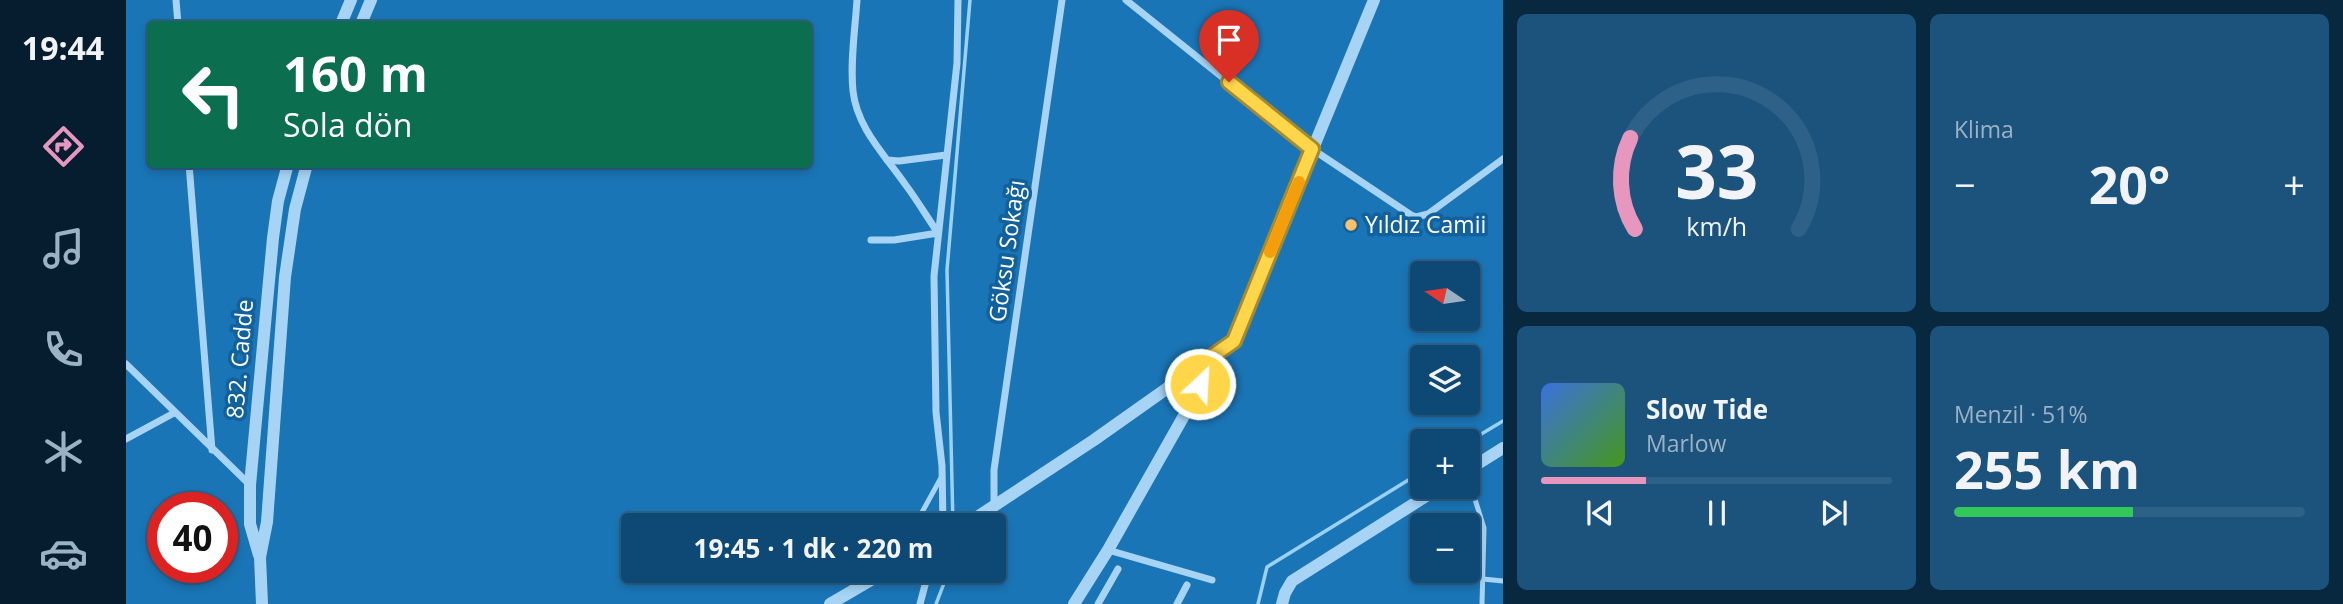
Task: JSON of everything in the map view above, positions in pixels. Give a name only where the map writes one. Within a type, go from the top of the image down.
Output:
[{"type":"street","points":[[176,0],[178,21]]},
{"type":"street","points":[[342,21],[351,0]]},
{"type":"street","points":[[362,21],[371,0]]},
{"type":"street","points":[[857,0],[853,94],[865,128],[938,233]]},
{"type":"street","points":[[943,513],[936,412],[934,276],[957,64],[958,0]]},
{"type":"street","name":"Göksu Sokağı","points":[[994,507],[995,470],[1062,0]]},
{"type":"street","points":[[1126,0],[1312,149],[1416,217],[1428,214],[1503,159]]},
{"type":"street","points":[[984,513],[1234,341],[1374,0]]},
{"type":"street","points":[[887,160],[946,155]]},
{"type":"street","points":[[189,168],[212,450]]},
{"type":"street","name":"832. Cadde","points":[[260,557],[250,524],[250,485],[273,238],[278,201],[287,168]]},
{"type":"street","name":"832. Cadde","points":[[262,604],[260,557],[267,522],[287,264],[295,209],[306,168]]},
{"type":"street","points":[[871,240],[894,240],[938,233]]},
{"type":"street","points":[[126,364],[250,485]]},
{"type":"street","points":[[1074,604],[1108,550],[1194,398],[1201,377],[1200,365]]},
{"type":"street","points":[[126,439],[174,413]]},
{"type":"street","points":[[1480,462],[1503,447]]},
{"type":"street","points":[[1282,604],[1292,581],[1421,499]]},
{"type":"street","points":[[1108,550],[1212,580]]},
{"type":"street","points":[[1098,604],[1118,569]]},
{"type":"street","points":[[830,604],[866,583]]},
{"type":"street","points":[[920,604],[926,583]]},
{"type":"street","points":[[1177,604],[1186,585]]},
{"type":"lane","points":[[922,513],[942,476]]},
{"type":"lane","points":[[1475,499],[1484,528],[1482,604]]},
{"type":"lane","points":[[1483,579],[1503,581]]},
{"type":"shaded area","points":[[126,0],[1503,0],[1503,604],[126,604]]},
{"type":"waterway","points":[[953,513],[947,270],[970,0]]},
{"type":"waterway","points":[[1480,435],[1503,421]]},
{"type":"waterway","points":[[1258,604],[1267,567],[1410,479]]},
{"type":"waterway","points":[[936,604],[944,583]]},
{"type":"slow traffic","points":[[1270,252],[1299,182]]},
{"type":"place","name":"Yıldız Camii","points":[[1351,225]]},
{"type":"route","points":[[1200,384],[1200,365],[1234,341],[1312,149],[1229,82]]}]
